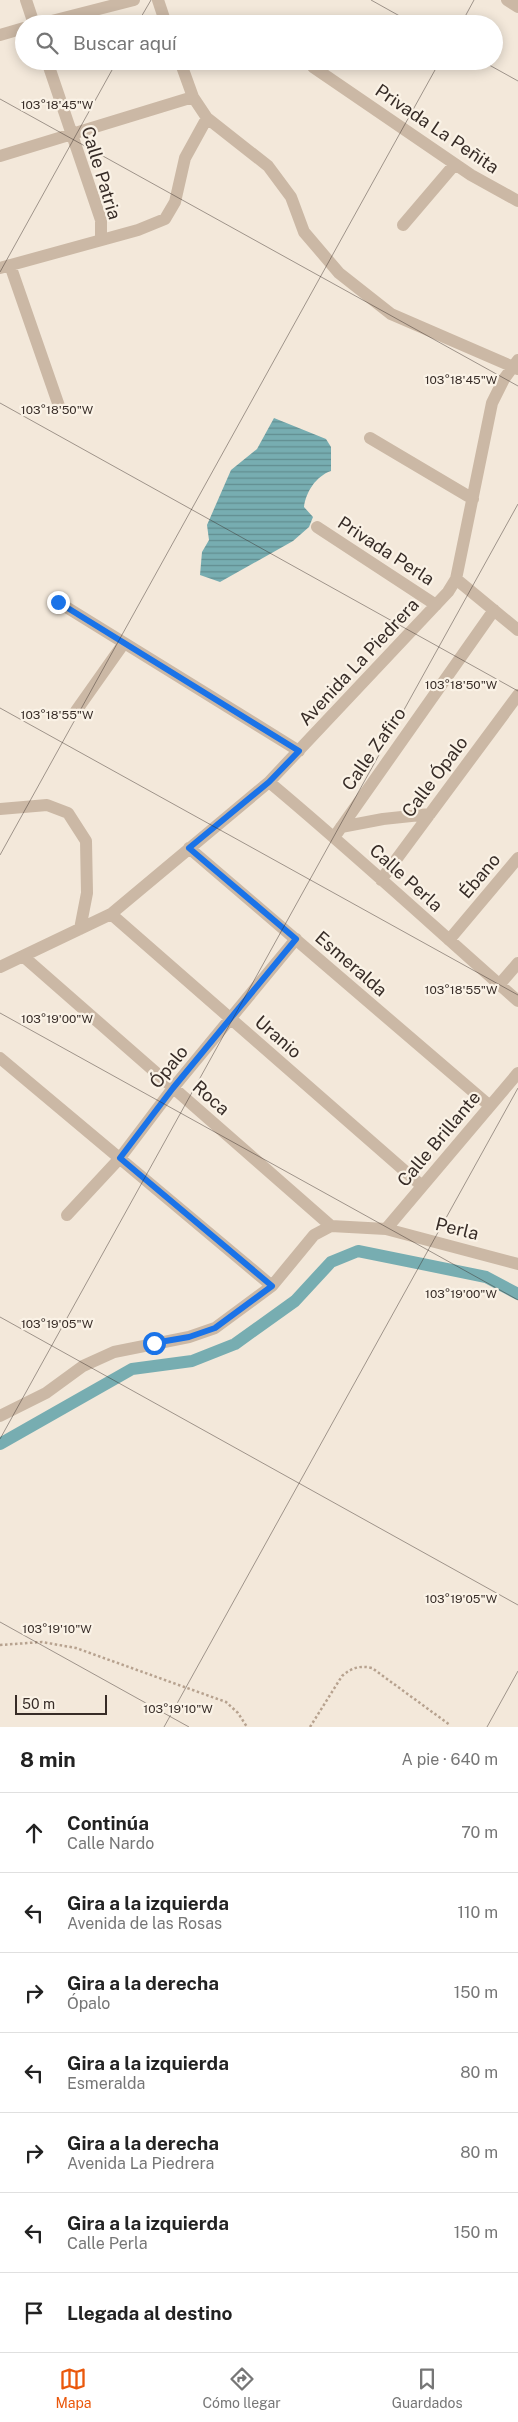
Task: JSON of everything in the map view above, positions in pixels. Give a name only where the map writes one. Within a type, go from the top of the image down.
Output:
[{"type":"street","points":[[26,0],[31,15]]},
{"type":"street","points":[[75,15],[134,0]]},
{"type":"street","points":[[158,0],[163,15]]},
{"type":"street","points":[[507,0],[518,7]]},
{"type":"street","points":[[0,35],[15,31]]},
{"type":"street","name":"Calle Patria","points":[[50,70],[101,220],[101,239]]},
{"type":"street","points":[[183,70],[193,97],[207,118],[268,166],[291,197],[307,237],[339,273],[391,314],[517,365]]},
{"type":"street","name":"Privada La Peñita","points":[[317,70],[455,164],[518,201]]},
{"type":"street","points":[[0,156],[193,97]]},
{"type":"street","points":[[59,406],[5,267],[138,230],[160,222],[169,214],[174,202],[185,158],[207,118]]},
{"type":"street","points":[[403,225],[455,164]]},
{"type":"street","name":"Avenida La Piedrera","points":[[0,967],[111,914],[269,782],[436,605],[456,579],[492,403],[504,379],[517,365]]},
{"type":"street","points":[[370,438],[473,499]]},
{"type":"street","name":"Privada Perla","points":[[316,527],[436,605]]},
{"type":"street","points":[[456,579],[518,630]]},
{"type":"street","points":[[58,602],[299,751]]},
{"type":"street","name":"Calle Zafiro","points":[[338,831],[494,610]]},
{"type":"street","points":[[76,712],[124,643]]},
{"type":"street","name":"Calle Ópalo","points":[[381,880],[518,695]]},
{"type":"street","name":"Calle Perla","points":[[269,782],[338,831],[381,880],[518,1001]]},
{"type":"street","points":[[0,809],[47,805],[68,813],[86,841],[87,893],[80,929]]},
{"type":"street","points":[[338,831],[383,819],[430,814]]},
{"type":"street","name":"Esmeralda","points":[[189,848],[490,1106]]},
{"type":"street","name":"Ébano","points":[[449,940],[518,858]]},
{"type":"street","name":"Uranio","points":[[111,914],[422,1186]]},
{"type":"street","name":"Ópalo","points":[[67,1215],[120,1158],[173,1088],[232,1020],[296,939]]},
{"type":"street","name":"Roca","points":[[24,957],[331,1226]]},
{"type":"street","points":[[499,985],[518,963]]},
{"type":"street","points":[[0,1058],[272,1286]]},
{"type":"street","name":"Calle Brillante","points":[[386,1229],[518,1073]]},
{"type":"street","points":[[0,1416],[46,1393],[83,1366],[114,1352],[189,1337],[215,1328],[272,1286],[314,1236],[331,1226]]},
{"type":"street","name":"Perla","points":[[331,1226],[386,1229],[518,1264]]},
{"type":"path","points":[[0,1645],[42,1642],[76,1648],[226,1702],[238,1713],[247,1727]]},
{"type":"path","points":[[310,1727],[342,1676],[348,1670],[364,1666],[372,1668],[450,1725]]},
{"type":"water","points":[[274,418],[326,439],[331,447],[331,471],[316,481],[309,490],[305,501],[304,507],[313,517],[309,527],[293,541],[220,582],[200,575],[202,552],[209,540],[207,525],[231,470],[257,449]]},
{"type":"waterway","points":[[0,1444],[132,1369],[192,1361],[235,1344],[295,1301],[331,1262],[358,1251],[486,1277],[518,1294]]},
{"type":"route","points":[[58,602],[299,751],[269,782],[189,848],[296,939],[232,1020],[173,1088],[120,1158],[272,1286],[215,1328],[189,1337],[154,1343]]}]
